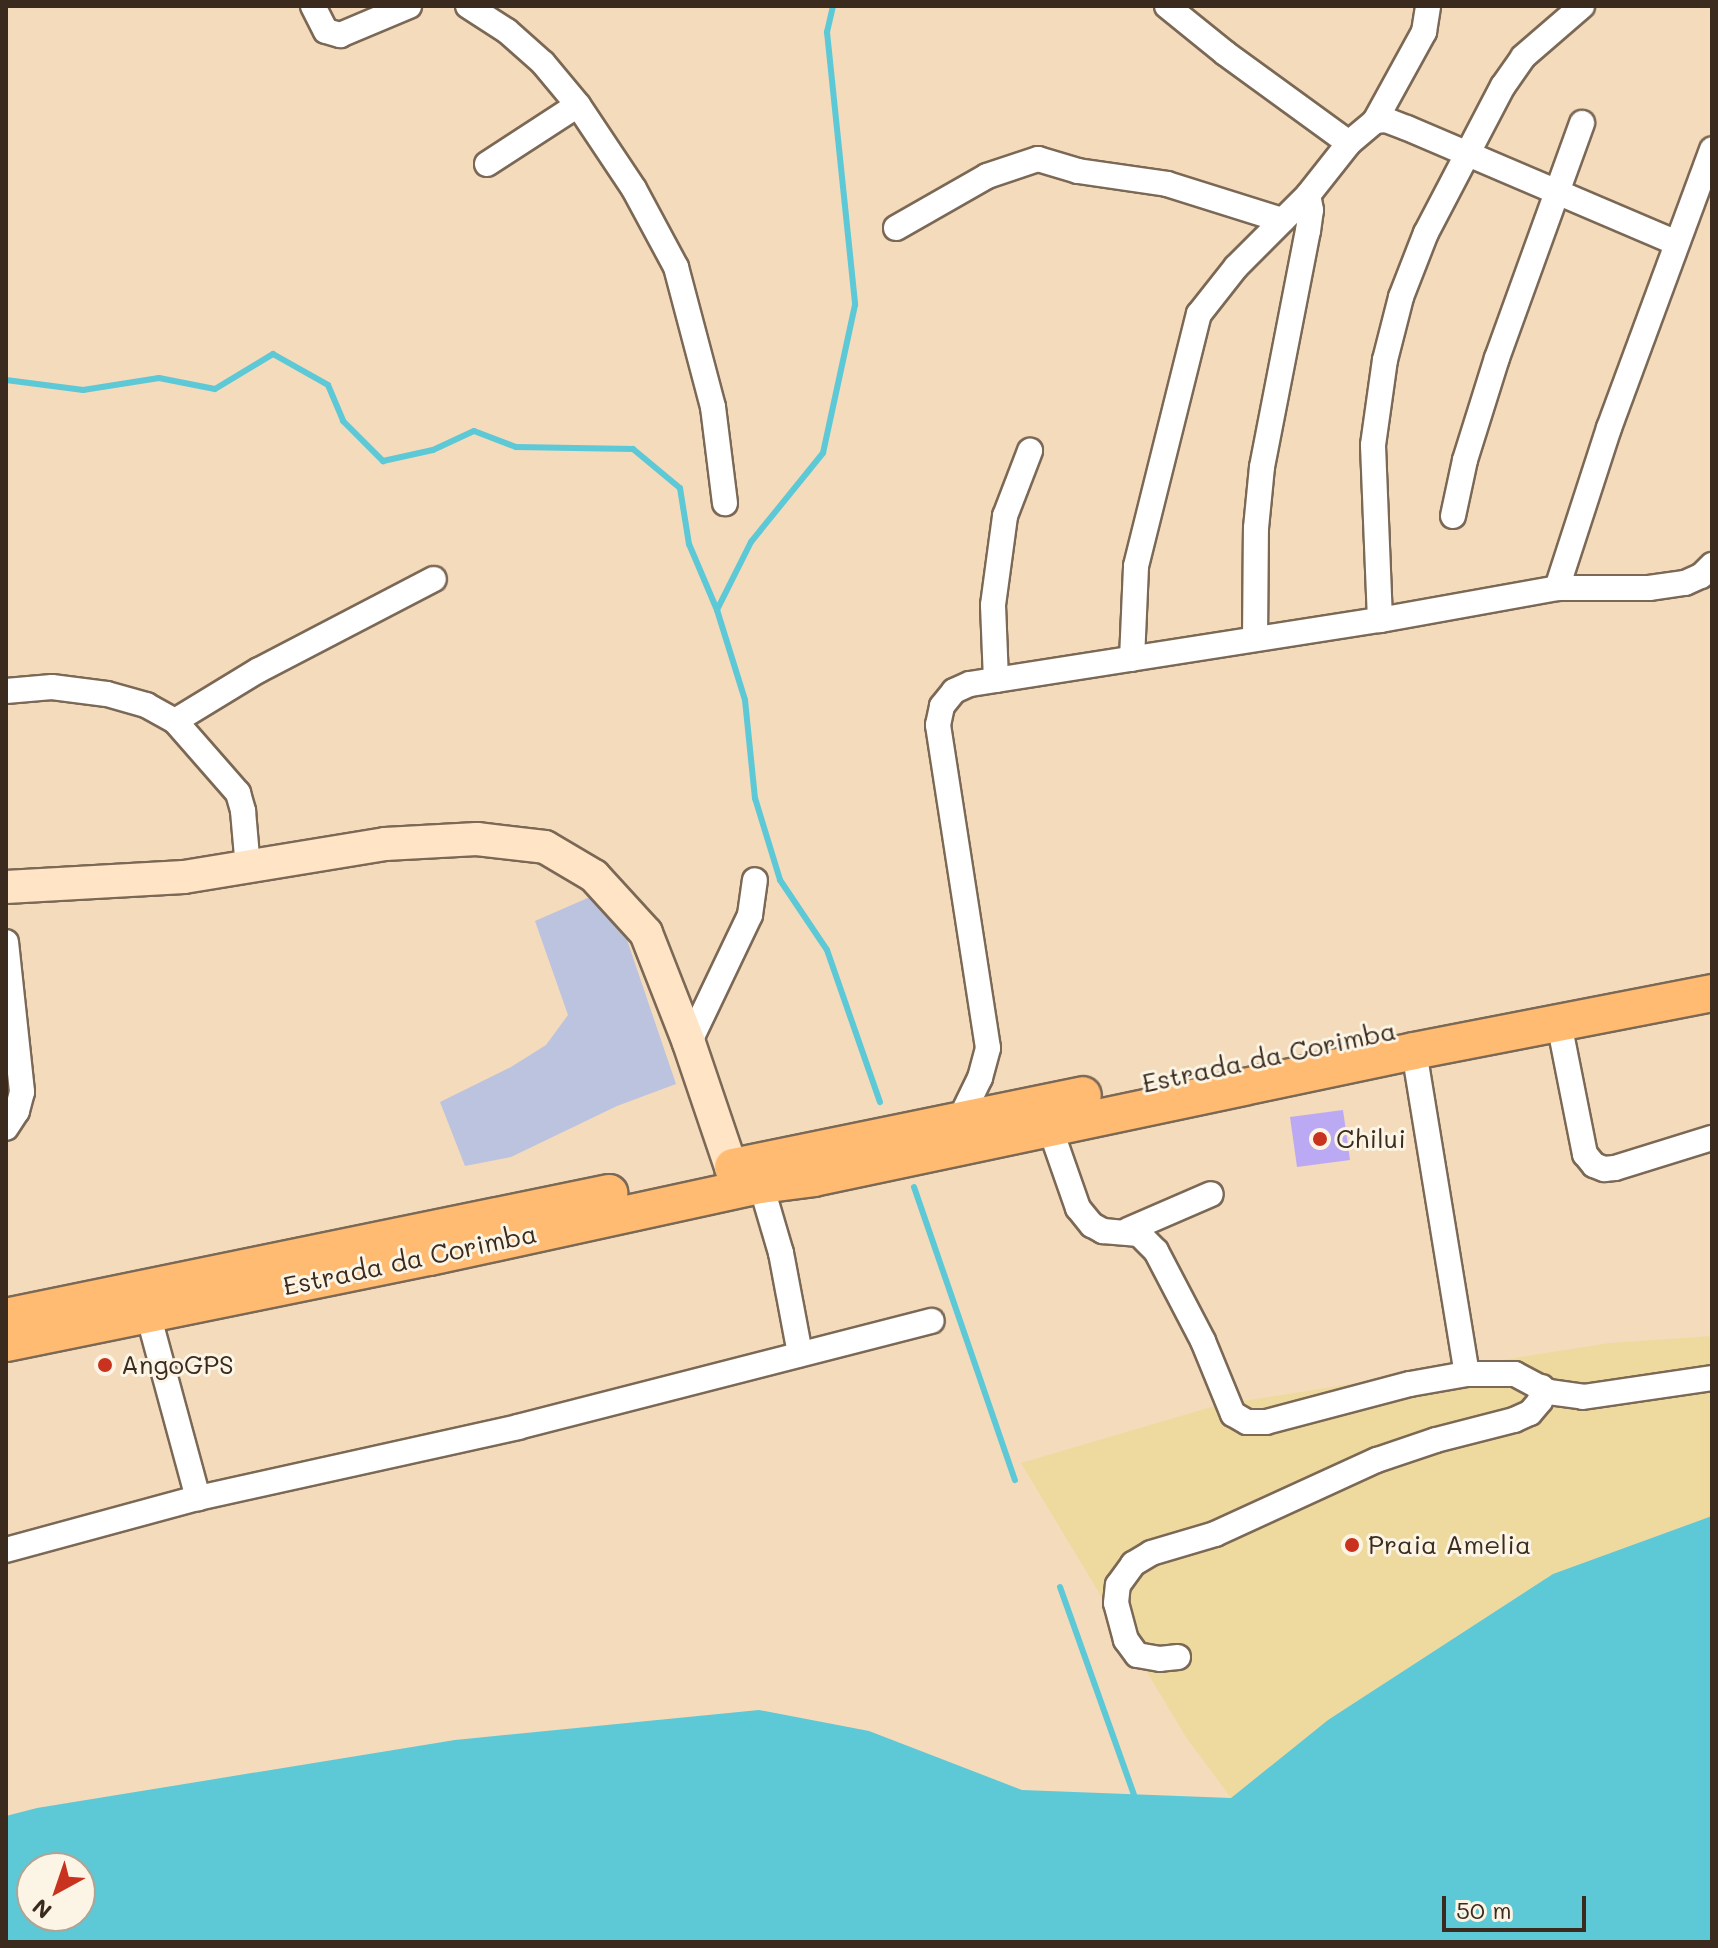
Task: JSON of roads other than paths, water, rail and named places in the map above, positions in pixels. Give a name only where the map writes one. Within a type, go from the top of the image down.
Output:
[{"type":"main road","name":"Estrada da Corimba","points":[[824,1167],[959,1121],[1359,1037],[1712,970]]},
{"type":"main road","name":"Estrada da Corimba","points":[[824,1167],[1050,1128],[1414,1051],[1712,993]]},
{"type":"main road","points":[[746,1176],[824,1167]]},
{"type":"main road","name":"Estrada da Corimba","points":[[6,1343],[148,1314],[746,1176]]},
{"type":"main road","name":"Estrada da Corimba","points":[[6,1317],[746,1176]]},
{"type":"street","points":[[313,6],[326,31],[340,35],[409,6]]},
{"type":"street","points":[[468,6],[507,31],[531,52],[578,105],[634,189],[676,267],[713,407],[725,503]]},
{"type":"street","points":[[1167,6],[1349,143]]},
{"type":"street","points":[[1132,659],[1136,566],[1199,314],[1222,283],[1308,195],[1349,143],[1375,121],[1424,32],[1428,6]]},
{"type":"street","points":[[1380,620],[1373,445],[1385,360],[1401,297],[1426,233],[1465,154],[1523,57],[1582,6]]},
{"type":"street","points":[[487,164],[578,105]]},
{"type":"street","points":[[1375,121],[1386,120],[1677,243]]},
{"type":"street","points":[[1453,516],[1465,460],[1582,123]]},
{"type":"street","points":[[1557,588],[1609,428],[1712,149]]},
{"type":"street","points":[[896,228],[987,176],[1038,159],[1078,171],[1167,184],[1282,220]]},
{"type":"street","points":[[1255,639],[1256,528],[1262,467],[1308,231],[1311,210],[1308,195]]},
{"type":"street","points":[[996,680],[993,605],[1005,516],[1030,451]]},
{"type":"street","points":[[959,1121],[980,1078],[988,1048],[938,725],[942,706],[954,691],[970,684],[1380,620],[1557,588],[1649,588],[1685,583],[1701,576],[1712,565]]},
{"type":"street","points":[[175,721],[259,670],[434,579]]},
{"type":"street","points":[[6,691],[52,687],[107,694],[146,705],[175,721],[238,793],[243,811],[248,868]]},
{"type":"street","points":[[6,887],[184,877],[385,844],[477,839],[545,847],[594,876],[646,933],[689,1043],[781,1253],[800,1354]]},
{"type":"street","points":[[689,1043],[750,915],[755,880]]},
{"type":"street","points":[[6,942],[22,1092],[17,1111],[6,1128]]},
{"type":"street","points":[[1559,1023],[1585,1154],[1594,1165],[1604,1169],[1615,1168],[1712,1138]]},
{"type":"street","points":[[1414,1051],[1467,1374]]},
{"type":"street","points":[[1050,1128],[1078,1208],[1092,1225],[1103,1231],[1128,1230],[1211,1194]]},
{"type":"street","points":[[1128,1230],[1139,1234],[1169,1270],[1233,1414],[1247,1422],[1266,1422],[1410,1384],[1467,1374],[1515,1374],[1549,1392],[1583,1397],[1712,1378]]},
{"type":"street","points":[[148,1314],[198,1498]]},
{"type":"street","points":[[6,1550],[198,1498],[518,1427],[932,1321]]},
{"type":"street","points":[[1178,1657],[1160,1659],[1137,1655],[1126,1640],[1118,1620],[1117,1594],[1118,1585],[1133,1564],[1151,1553],[1215,1534],[1377,1460],[1436,1440],[1514,1420],[1530,1413],[1540,1401],[1542,1387]]},
{"type":"water","points":[[1712,1516],[1712,1942],[6,1942],[6,1816],[37,1808],[455,1740],[759,1710],[869,1731],[1022,1790],[1231,1798],[1328,1720],[1553,1574]]},
{"type":"waterway","points":[[833,6],[827,32],[855,305],[823,453],[751,542],[717,610],[745,700],[755,798],[780,880],[827,950],[880,1102]]},
{"type":"waterway","points":[[6,380],[83,390],[159,378],[215,389],[273,354],[328,385],[343,421],[383,461],[433,450],[474,431],[516,447],[633,449],[680,488],[689,544],[717,610]]},
{"type":"waterway","points":[[914,1187],[1015,1480]]},
{"type":"waterway","points":[[1060,1587],[1134,1795]]},
{"type":"place","name":"Chilui","points":[[1320,1139]]},
{"type":"place","name":"AngoGPS","points":[[105,1365]]},
{"type":"place","name":"Praia Amelia","points":[[1352,1545]]}]
